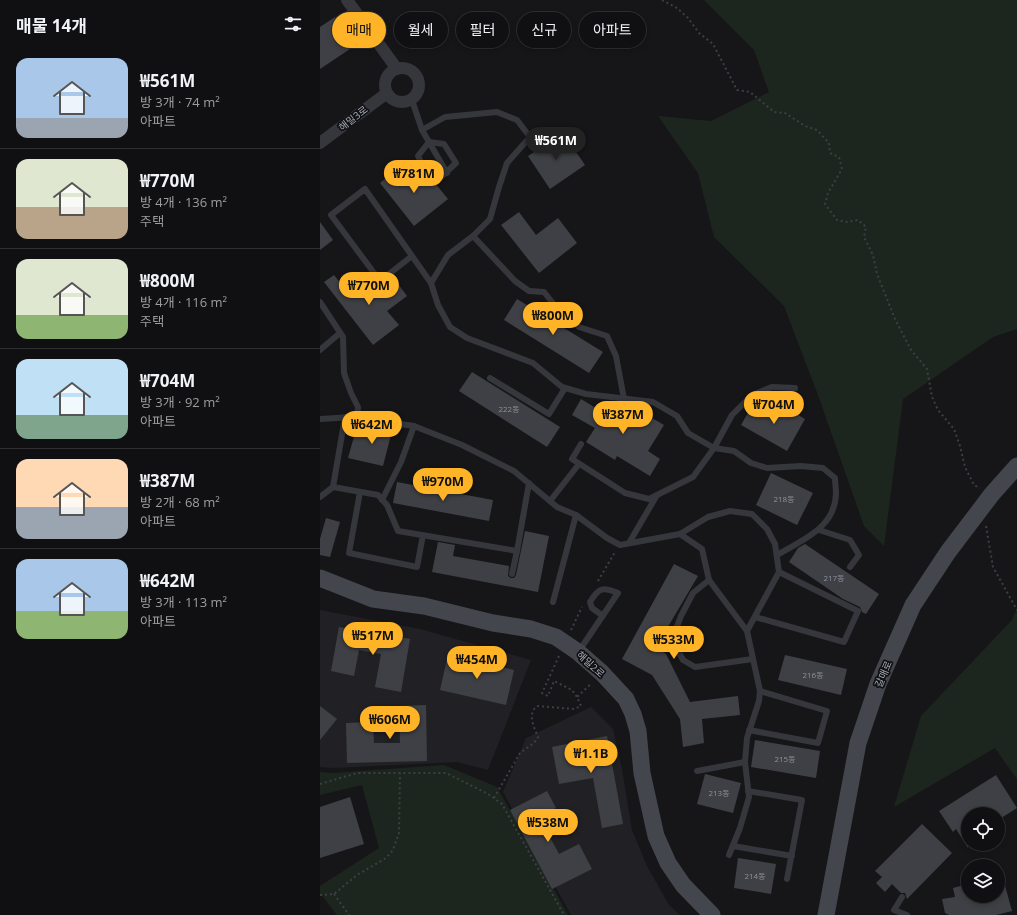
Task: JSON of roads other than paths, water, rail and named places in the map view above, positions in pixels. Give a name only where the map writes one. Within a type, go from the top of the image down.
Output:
[{"type":"street","points":[[348,0],[397,69]]},
{"type":"street","points":[[397,69],[408,69],[417,75],[420,86],[419,91],[412,100],[406,102],[395,101],[387,93],[385,81],[392,72],[397,69]]},
{"type":"street","name":"해밀3로","points":[[320,143],[387,93]]},
{"type":"street","name":"갈매로","points":[[826,915],[858,743],[878,684],[913,605],[948,552],[987,500],[1017,466]]},
{"type":"street","name":"해밀2로","points":[[320,578],[373,599],[424,606],[493,623],[531,629],[556,637],[570,651],[602,673],[626,699],[633,714],[638,731],[642,774],[656,836],[668,863],[680,880],[712,915]]},
{"type":"lane","points":[[412,100],[422,130],[447,173]]},
{"type":"lane","points":[[422,130],[446,117],[497,112],[517,120],[530,137],[507,163],[490,220],[473,236],[448,255],[431,283]]},
{"type":"lane","points":[[429,142],[444,144],[456,163],[441,177],[425,170],[418,156],[429,142]]},
{"type":"lane","points":[[412,256],[380,281],[331,214],[365,189],[431,283],[438,305],[450,327],[467,338],[533,363],[565,388],[586,394],[653,402],[677,416],[688,433],[714,448],[734,451],[751,463],[767,468],[800,466],[823,468],[835,478],[836,495],[831,516],[817,532],[777,555]]},
{"type":"lane","points":[[473,236],[520,285],[529,291],[544,292],[560,312],[579,327],[607,336],[616,356],[624,399]]},
{"type":"lane","points":[[320,302],[343,337],[344,373],[358,407],[358,418]]},
{"type":"lane","points":[[320,350],[340,332]]},
{"type":"lane","points":[[490,378],[549,414],[565,388]]},
{"type":"lane","points":[[582,444],[572,459],[625,493],[649,499],[694,477],[714,448],[732,415],[752,395],[772,387],[795,388]]},
{"type":"lane","points":[[320,497],[333,487],[345,418]]},
{"type":"lane","points":[[320,419],[358,418],[414,426],[469,448],[514,470],[557,507],[576,515],[607,538],[620,545],[680,534],[708,517],[730,510],[752,514],[767,529],[775,544],[779,572],[747,632]]},
{"type":"lane","points":[[382,500],[401,462],[414,426]]},
{"type":"lane","points":[[550,501],[579,464]]},
{"type":"lane","points":[[512,574],[529,483]]},
{"type":"lane","points":[[333,487],[378,495],[387,505],[398,531],[517,551]]},
{"type":"lane","points":[[360,492],[349,553],[417,567],[423,535]]},
{"type":"lane","points":[[629,543],[657,495]]},
{"type":"lane","points":[[553,602],[576,515]]},
{"type":"lane","points":[[819,530],[850,540],[859,555],[850,567]]},
{"type":"lane","points":[[680,534],[702,549],[709,580],[747,632],[760,692],[759,701],[746,738],[745,762],[749,797],[740,828],[729,855]]},
{"type":"lane","points":[[755,617],[844,642],[858,611],[779,572]]},
{"type":"lane","points":[[709,580],[694,593],[681,616],[674,634],[676,647],[683,660],[695,667],[753,659]]},
{"type":"lane","points":[[570,651],[603,616],[618,593],[608,589],[601,589],[596,592],[590,602],[592,608],[603,616]]},
{"type":"lane","points":[[749,730],[818,743],[827,712],[760,692]]},
{"type":"lane","points":[[697,771],[745,762]]},
{"type":"lane","points":[[748,791],[802,800],[787,879]]},
{"type":"lane","points":[[733,846],[792,856]]},
{"type":"lane","points":[[902,897],[894,910],[907,915]]}]
